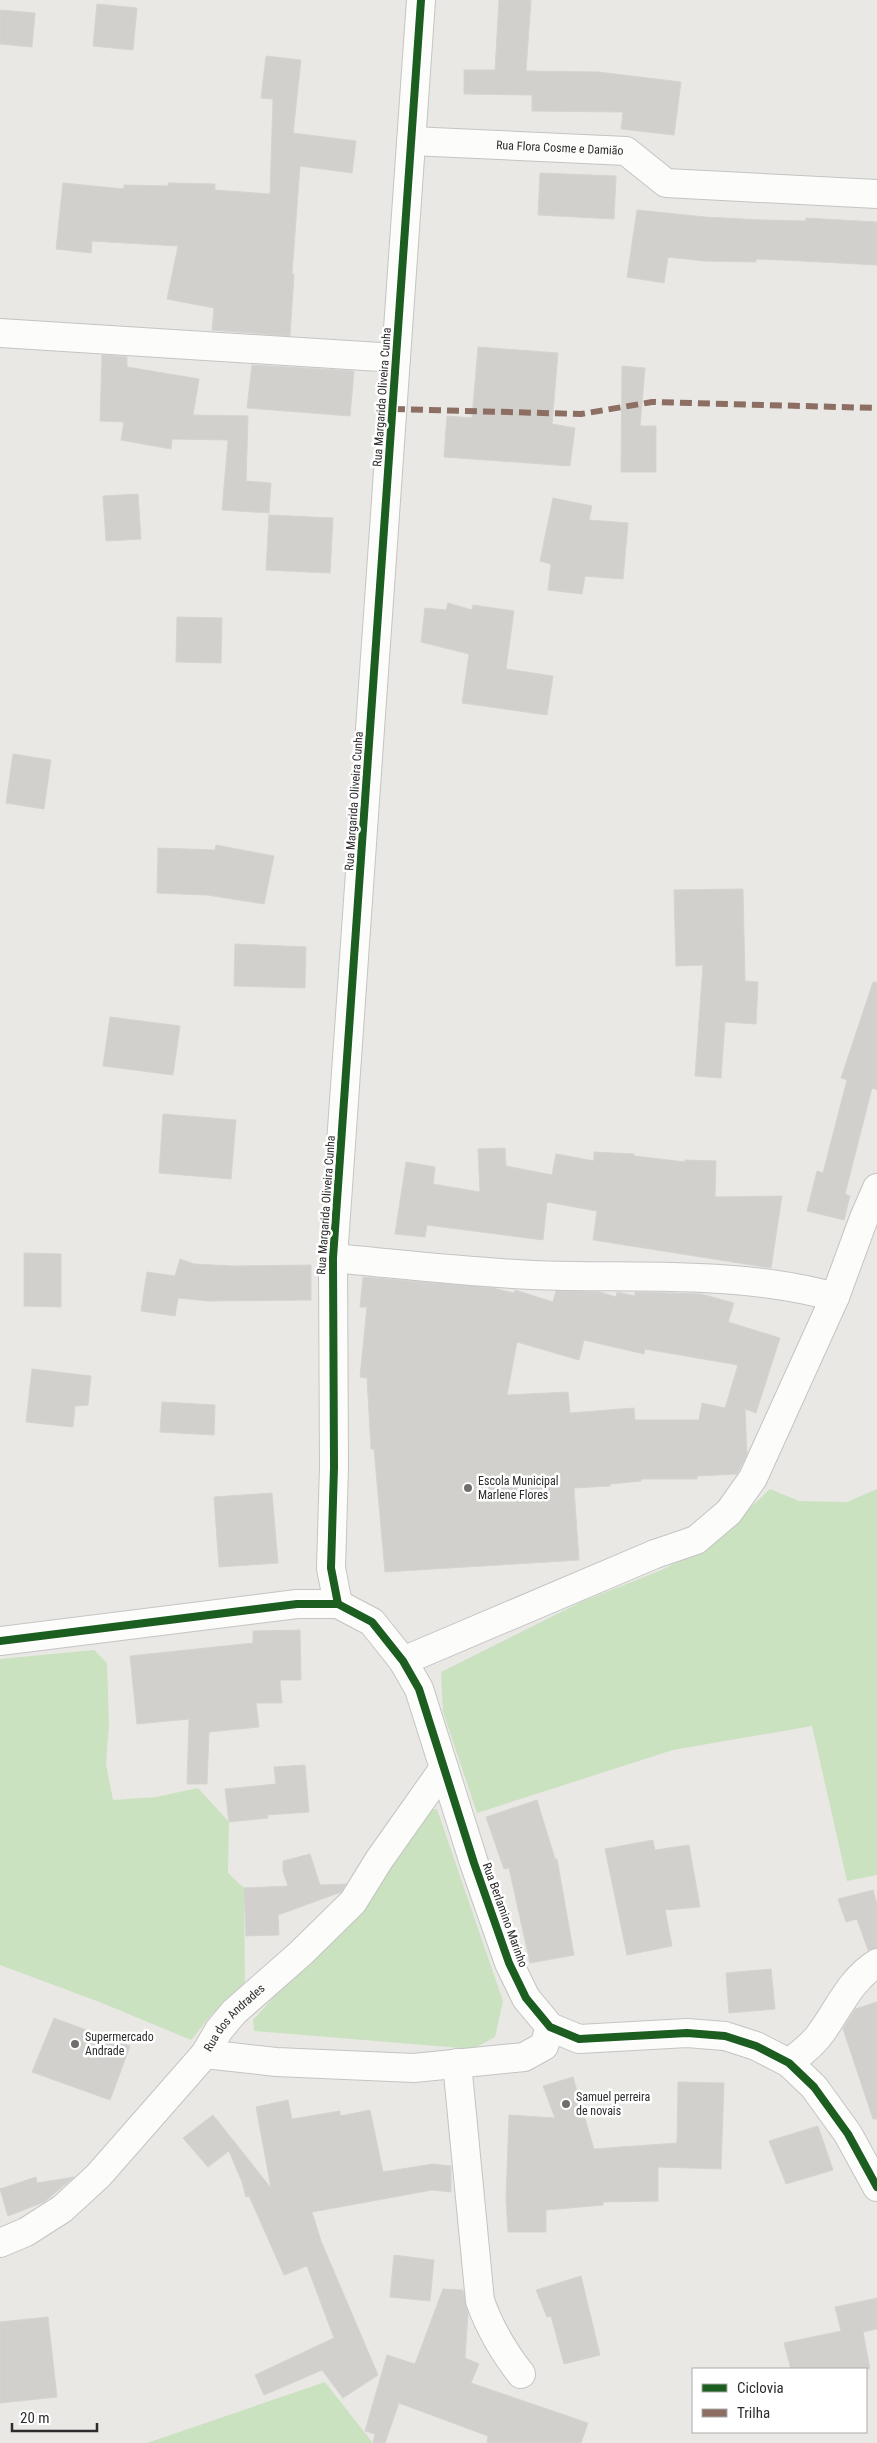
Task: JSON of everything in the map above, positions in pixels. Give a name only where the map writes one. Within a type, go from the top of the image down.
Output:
[{"type":"street","name":"Rua Margarida Oliveira Cunha","points":[[338,1604],[331,1568],[334,1467],[333,1258],[421,0]]},
{"type":"street","name":"Rua Flora Cosme e Damião","points":[[411,141],[626,151],[666,183],[877,194]]},
{"type":"street","points":[[0,333],[396,358]]},
{"type":"street","points":[[403,1661],[655,1554],[696,1540],[729,1512],[753,1478],[835,1297],[877,1188]]},
{"type":"street","points":[[333,1258],[531,1275],[716,1279],[805,1289],[835,1297]]},
{"type":"street","name":"Rua Berlamino Marinho","points":[[0,1641],[297,1604],[338,1604],[372,1622],[403,1661],[419,1689],[474,1863],[509,1963],[526,1998],[550,2027],[579,2039],[687,2033],[725,2036],[756,2046],[789,2063],[834,2113],[877,2187]]},
{"type":"street","name":"Rua dos Andrades","points":[[0,2243],[26,2232],[62,2209],[90,2182],[205,2054],[234,2012],[300,1954],[353,1902],[379,1860],[444,1768]]},
{"type":"street","points":[[789,2063],[821,2034],[848,1990],[865,1971],[877,1963]]},
{"type":"street","points":[[205,2054],[276,2062],[414,2068],[524,2057],[544,2046],[550,2027]]},
{"type":"street","points":[[457,2063],[480,2301],[489,2328],[502,2350],[521,2374]]},
{"type":"green space","points":[[770,1489],[799,1501],[847,1502],[877,1489],[877,1875],[847,1881],[812,1726],[673,1750],[477,1813],[443,1712],[441,1672],[581,1602],[664,1569],[716,1540]]},
{"type":"green space","points":[[94,1650],[107,1663],[109,1724],[106,1764],[113,1800],[156,1797],[198,1788],[229,1822],[228,1873],[244,1888],[245,1988],[213,2013],[191,2040],[102,2003],[0,1965],[0,1659]]},
{"type":"green space","points":[[437,1809],[503,2001],[495,2037],[473,2049],[254,2031],[253,2020],[280,1990],[330,1945],[376,1888],[428,1810]]},
{"type":"green space","points":[[325,2382],[373,2443],[147,2443]]},
{"type":"building","points":[[499,0],[531,0],[526,71],[598,72],[681,82],[674,135],[621,129],[623,112],[532,111],[532,95],[464,94],[464,70],[495,70]]},
{"type":"building","points":[[97,4],[137,8],[133,50],[93,46]]},
{"type":"building","points":[[0,10],[35,13],[32,47],[0,44]]},
{"type":"building","points":[[266,56],[301,60],[293,133],[356,141],[352,173],[300,166],[292,274],[294,274],[290,336],[212,330],[214,308],[167,299],[178,246],[92,241],[91,253],[56,249],[63,183],[124,189],[124,185],[168,186],[168,183],[215,184],[215,190],[270,194],[273,99],[261,98]]},
{"type":"building","points":[[540,173],[616,176],[614,219],[538,215]]},
{"type":"building","points":[[637,210],[705,217],[764,220],[806,221],[806,218],[877,222],[877,265],[756,259],[756,262],[704,261],[668,257],[664,283],[627,277]]},
{"type":"building","points":[[478,347],[558,353],[552,424],[575,428],[570,466],[444,457],[447,416],[472,418]]},
{"type":"building","points":[[102,355],[127,357],[127,367],[199,379],[193,415],[248,416],[246,481],[271,483],[269,513],[222,510],[228,440],[172,439],[171,449],[121,440],[124,422],[100,421]]},
{"type":"building","points":[[252,365],[354,371],[350,416],[247,408]]},
{"type":"building","points":[[622,366],[645,368],[640,426],[656,426],[656,472],[621,472]]},
{"type":"building","points":[[138,494],[141,539],[106,541],[103,496]]},
{"type":"building","points":[[553,498],[592,506],[589,520],[628,523],[623,579],[585,576],[582,594],[548,590],[551,564],[540,561]]},
{"type":"building","points":[[269,515],[333,518],[330,573],[266,570]]},
{"type":"building","points":[[448,603],[472,610],[473,605],[514,611],[506,669],[553,676],[547,715],[462,703],[469,654],[421,642],[425,608],[446,610]]},
{"type":"building","points":[[177,617],[222,618],[221,663],[176,662]]},
{"type":"building","points":[[13,754],[51,760],[44,809],[6,803]]},
{"type":"building","points":[[216,845],[274,856],[264,904],[207,895],[157,893],[158,848],[215,850]]},
{"type":"building","points":[[743,889],[745,981],[758,982],[756,1024],[725,1022],[721,1078],[695,1076],[703,965],[676,966],[674,890]]},
{"type":"building","points":[[235,944],[306,947],[305,988],[234,986]]},
{"type":"building","points":[[873,982],[877,982],[877,1090],[872,1088],[845,1194],[850,1196],[844,1220],[807,1211],[817,1171],[823,1173],[847,1080],[841,1078]]},
{"type":"building","points":[[110,1017],[180,1026],[173,1075],[103,1066]]},
{"type":"building","points":[[163,1114],[236,1120],[231,1179],[159,1173]]},
{"type":"building","points":[[505,1148],[506,1166],[552,1175],[556,1154],[594,1161],[594,1152],[634,1154],[634,1156],[685,1162],[685,1160],[716,1161],[715,1197],[782,1196],[771,1268],[593,1240],[597,1211],[547,1202],[543,1240],[427,1225],[425,1237],[395,1234],[406,1162],[435,1167],[433,1184],[480,1192],[478,1149]]},
{"type":"building","points":[[24,1253],[61,1254],[61,1307],[24,1306]]},
{"type":"building","points":[[180,1259],[194,1264],[231,1266],[311,1265],[311,1300],[208,1301],[178,1298],[175,1316],[141,1311],[147,1272],[175,1276]]},
{"type":"building","points":[[363,1277],[493,1288],[514,1293],[515,1290],[553,1302],[556,1291],[600,1292],[616,1297],[617,1292],[635,1296],[635,1292],[701,1294],[734,1303],[728,1322],[780,1338],[756,1413],[745,1409],[747,1454],[737,1474],[697,1476],[697,1479],[641,1479],[641,1481],[610,1484],[610,1486],[574,1488],[579,1560],[385,1572],[374,1449],[371,1449],[367,1378],[360,1377],[367,1307],[360,1307]],"holes":[[[584,1340],[644,1354],[645,1349],[738,1365],[725,1408],[702,1403],[699,1420],[635,1420],[634,1408],[570,1413],[568,1392],[507,1395],[517,1342],[579,1360]]]},
{"type":"building","points":[[32,1369],[91,1376],[88,1405],[75,1406],[73,1427],[26,1422]]},
{"type":"building","points":[[162,1402],[215,1405],[214,1435],[160,1432]]},
{"type":"building","points":[[272,1493],[278,1563],[219,1567],[214,1497]]},
{"type":"building","points":[[300,1630],[301,1680],[280,1680],[282,1703],[256,1703],[259,1727],[209,1732],[207,1784],[187,1784],[189,1719],[137,1724],[130,1656],[253,1643],[253,1631]]},
{"type":"building","points":[[305,1765],[309,1812],[267,1815],[268,1818],[229,1822],[225,1789],[276,1784],[274,1767]]},
{"type":"building","points":[[537,1800],[555,1859],[557,1859],[574,1955],[530,1963],[509,1868],[504,1869],[486,1817]]},
{"type":"building","points":[[653,1840],[655,1850],[689,1845],[700,1907],[665,1910],[672,1946],[627,1955],[605,1849]]},
{"type":"building","points":[[310,1854],[320,1885],[346,1884],[341,1892],[278,1915],[279,1935],[246,1936],[244,1888],[288,1886],[283,1871],[283,1861]]},
{"type":"building","points":[[873,1890],[877,1904],[877,1948],[868,1950],[857,1919],[846,1922],[838,1899]]},
{"type":"building","points":[[771,1969],[775,2009],[729,2013],[726,1973]]},
{"type":"building","points":[[877,2002],[877,2119],[873,2119],[843,2029],[855,2009]]},
{"type":"building","points":[[54,2018],[130,2046],[110,2100],[32,2072]]},
{"type":"building","points":[[573,2077],[594,2149],[677,2143],[678,2082],[724,2083],[721,2169],[658,2167],[658,2201],[603,2202],[603,2205],[546,2210],[546,2232],[508,2232],[506,2200],[509,2115],[555,2118],[543,2086]]},
{"type":"building","points":[[288,2100],[292,2119],[340,2111],[340,2116],[370,2110],[383,2172],[433,2164],[451,2166],[451,2192],[432,2190],[312,2212],[321,2241],[378,2375],[343,2398],[322,2370],[264,2395],[255,2375],[334,2338],[307,2266],[284,2275],[249,2196],[246,2197],[229,2151],[208,2167],[183,2138],[213,2115],[271,2188],[256,2107]]},
{"type":"building","points":[[818,2126],[833,2170],[786,2184],[769,2141]]},
{"type":"building","points":[[36,2177],[37,2183],[74,2177],[44,2202],[8,2216],[0,2189]]},
{"type":"building","points":[[394,2255],[434,2260],[430,2301],[390,2297]]},
{"type":"building","points":[[581,2276],[600,2355],[564,2364],[551,2316],[547,2317],[536,2290]]},
{"type":"building","points":[[443,2289],[463,2290],[468,2313],[465,2358],[479,2364],[471,2383],[588,2423],[581,2443],[487,2443],[488,2436],[399,2403],[385,2443],[373,2443],[375,2434],[365,2431],[387,2355],[415,2364]]},
{"type":"building","points":[[877,2298],[877,2329],[863,2332],[870,2369],[791,2368],[784,2343],[841,2331],[835,2307]]},
{"type":"building","points":[[48,2317],[57,2397],[0,2403],[0,2322]]},
{"type":"marked path","points":[[393,409],[581,414],[652,402],[877,408]]},
{"type":"cycle path","points":[[338,1604],[331,1568],[334,1467],[333,1258],[421,0]]},
{"type":"cycle path","points":[[0,1641],[297,1604],[338,1604],[372,1622],[403,1661],[419,1689],[474,1863],[509,1963],[526,1998],[550,2027],[579,2039],[687,2033],[725,2036],[756,2046],[789,2063],[814,2087],[848,2134],[877,2187]]},
{"type":"place","name":"Escola Municipal Marlene Flores","points":[[468,1488]]},
{"type":"place","name":"Supermercado Andrade","points":[[75,2044]]},
{"type":"place","name":"Samuel perreira de novais","points":[[566,2104]]}]
